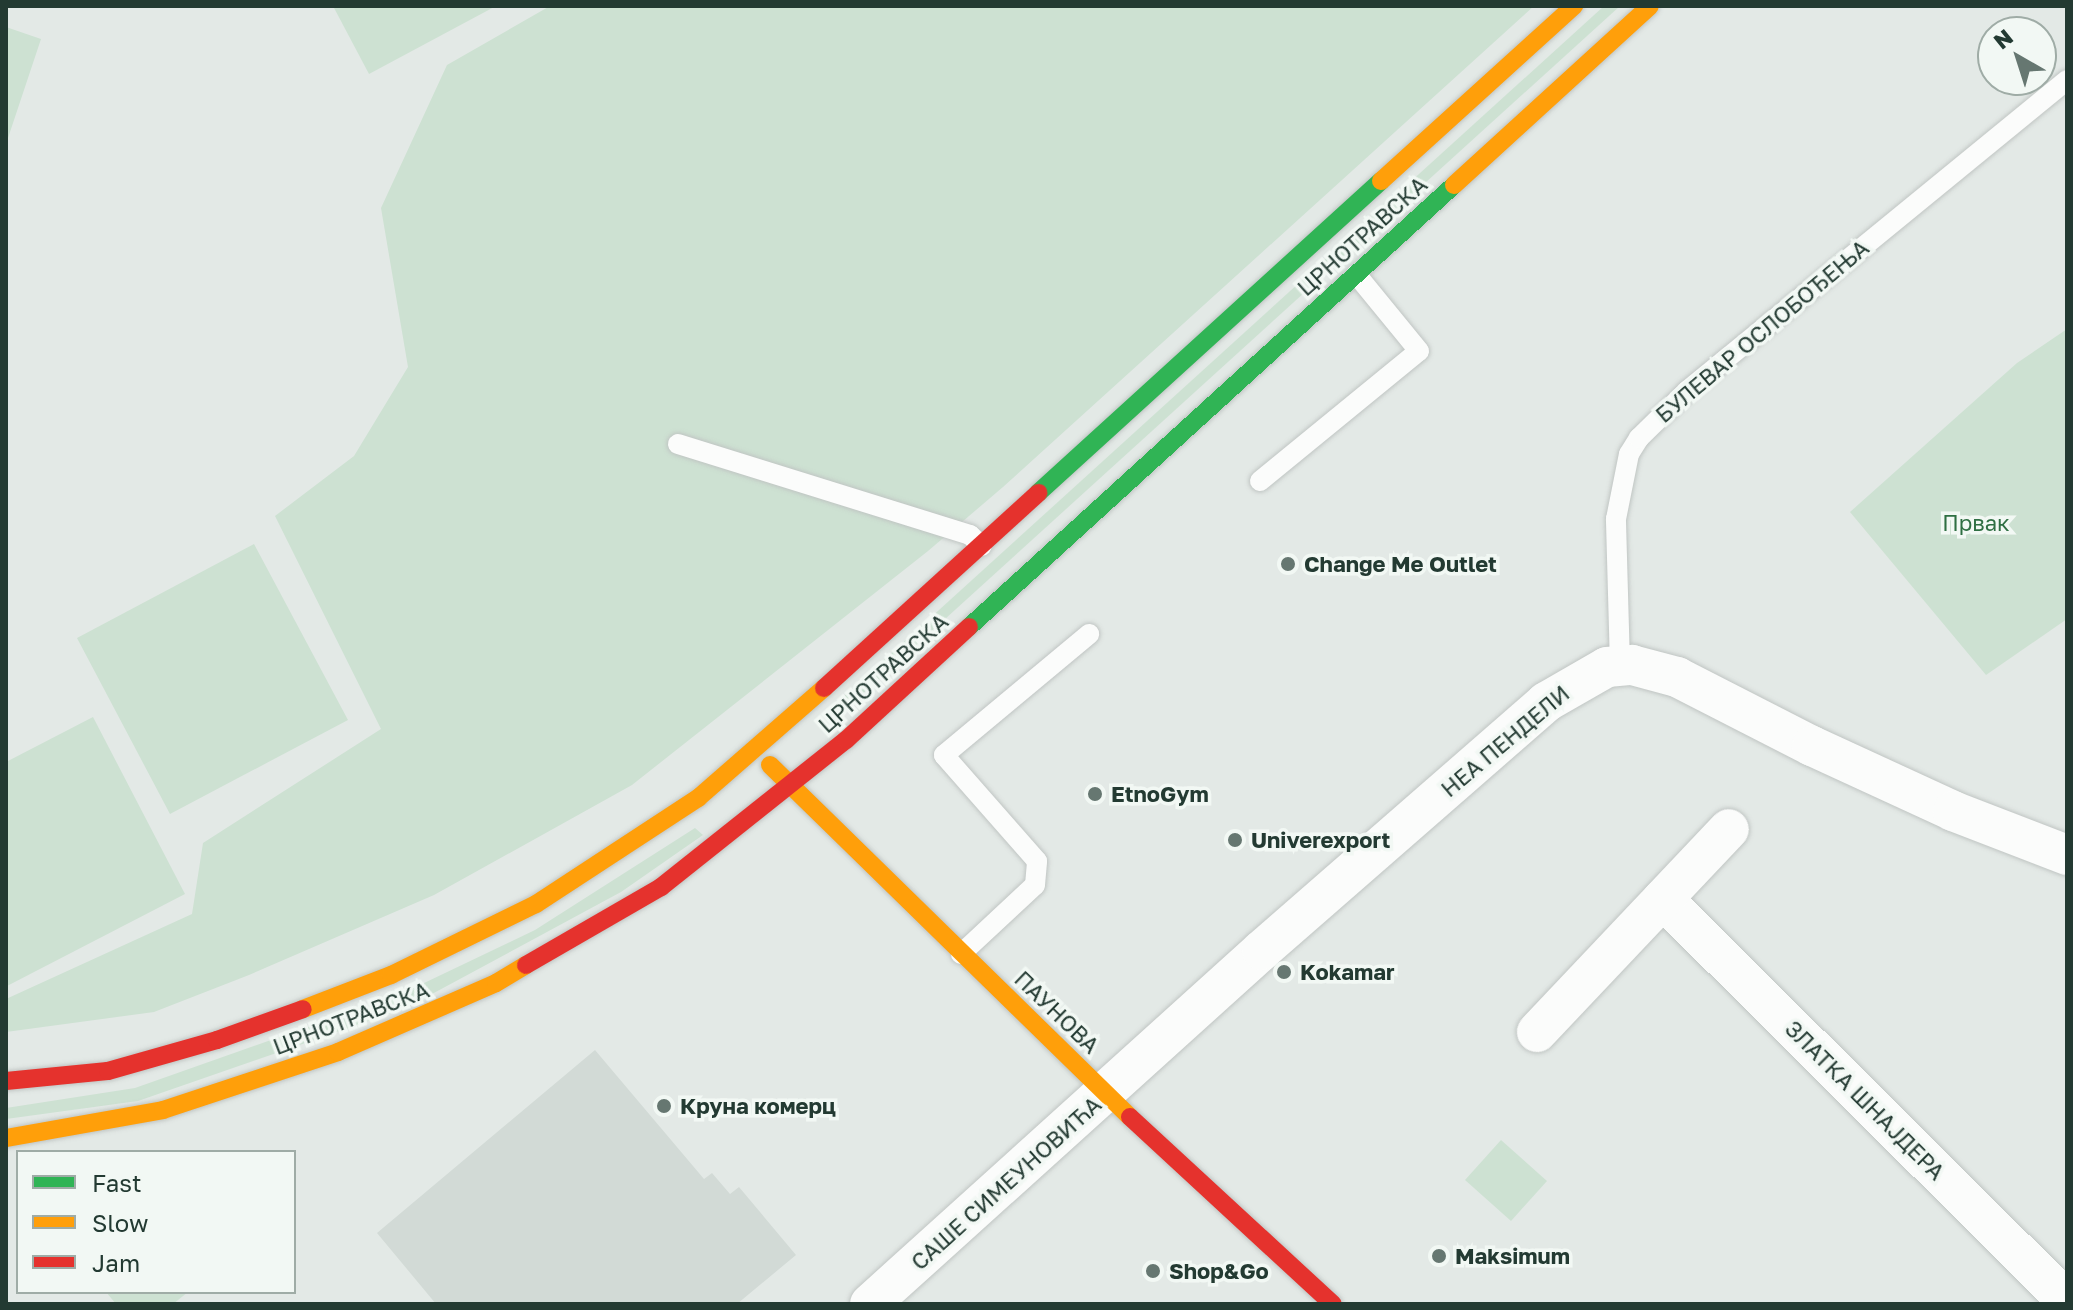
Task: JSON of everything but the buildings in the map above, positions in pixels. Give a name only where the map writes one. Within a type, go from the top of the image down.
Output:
[{"type":"main road","name":"ЦРНОТРАВСКА","points":[[6,1081],[85,1074],[137,1063],[269,1023],[391,975],[536,904],[601,865],[698,798],[754,749],[982,546],[1552,14],[1574,6]]},
{"type":"main road","name":"ЦРНОТРАВСКА","points":[[6,1138],[176,1107],[241,1087],[425,1017],[496,983],[624,911],[692,866],[846,740],[1650,6]]},
{"type":"main road","name":"ПАУНОВА","points":[[754,749],[1106,1093],[1333,1304]]},
{"type":"street","name":"НЕА ПЕНДЕЛИ","points":[[1106,1093],[1546,702],[1607,667],[1648,668],[1677,677],[1799,740],[1925,798],[2067,855]]},
{"type":"street","points":[[1537,1032],[1729,829]]},
{"type":"street","name":"ЗЛАТКА ШНАЈДЕРА","points":[[1663,899],[2067,1301]]},
{"type":"street","name":"САШЕ СИМЕУНОВИЋА","points":[[870,1304],[1106,1093]]},
{"type":"lane","name":"БУЛЕВАР ОСЛОБОЂЕЊА","points":[[1620,665],[1616,519],[1629,454],[1639,438],[1687,391],[2067,80]]},
{"type":"lane","points":[[1260,481],[1419,351],[1356,274]]},
{"type":"lane","points":[[678,444],[970,535],[982,546]]},
{"type":"lane","points":[[961,954],[1035,885],[1037,861],[944,755],[1089,634]]},
{"type":"shaded area","points":[[595,1050],[704,1179],[712,1173],[730,1194],[739,1187],[796,1255],[737,1304],[436,1304],[377,1233]]},
{"type":"green space","points":[[333,6],[496,6],[369,74]]},
{"type":"green space","points":[[550,6],[1534,6],[1003,487],[928,551],[632,785],[434,895],[249,975],[154,1012],[6,1032],[6,999],[192,914],[203,843],[381,729],[275,516],[354,456],[408,367],[381,208],[447,65]]},
{"type":"green space","points":[[1604,6],[1620,6],[847,708],[841,699]]},
{"type":"green space","points":[[6,27],[41,39],[6,144]]},
{"type":"green space","name":"Првак","points":[[2067,329],[2067,619],[1986,675],[1850,512],[2017,363]]},
{"type":"green space","points":[[254,544],[348,720],[170,814],[77,638]]},
{"type":"green space","points":[[93,717],[185,894],[7,986],[6,762]]},
{"type":"green space","points":[[695,828],[703,835],[621,892],[406,1008],[138,1101],[6,1119],[6,1108],[135,1088],[399,995],[535,930]]},
{"type":"green space","points":[[1501,1140],[1547,1181],[1511,1221],[1465,1180]]},
{"type":"green space","points":[[108,1294],[186,1294],[173,1304],[116,1304]]},
{"type":"traffic: fast","points":[[1038,493],[1381,181]]},
{"type":"traffic: fast","points":[[969,627],[1454,185]]},
{"type":"traffic: slow","points":[[1381,181],[1574,6]]},
{"type":"traffic: slow","points":[[1454,185],[1650,6]]},
{"type":"traffic: slow","points":[[303,1009],[391,975],[536,904],[698,798],[824,688]]},
{"type":"traffic: slow","points":[[770,765],[1130,1117]]},
{"type":"traffic: slow","points":[[6,1138],[163,1110],[338,1052],[496,983],[526,965]]},
{"type":"traffic: jam","points":[[824,688],[1038,493]]},
{"type":"traffic: jam","points":[[526,965],[661,887],[846,740],[969,627]]},
{"type":"traffic: jam","points":[[6,1081],[108,1071],[217,1040],[303,1009]]},
{"type":"traffic: jam","points":[[1130,1117],[1333,1304]]},
{"type":"place","name":"Change Me Outlet","points":[[1288,564]]},
{"type":"place","name":"EtnoGym","points":[[1095,794]]},
{"type":"place","name":"Univerexport","points":[[1235,840]]},
{"type":"place","name":"Kokamar","points":[[1284,972]]},
{"type":"place","name":"Круна комерц","points":[[664,1106]]},
{"type":"place","name":"Maksimum","points":[[1439,1256]]},
{"type":"place","name":"Shop&Go","points":[[1153,1271]]}]
